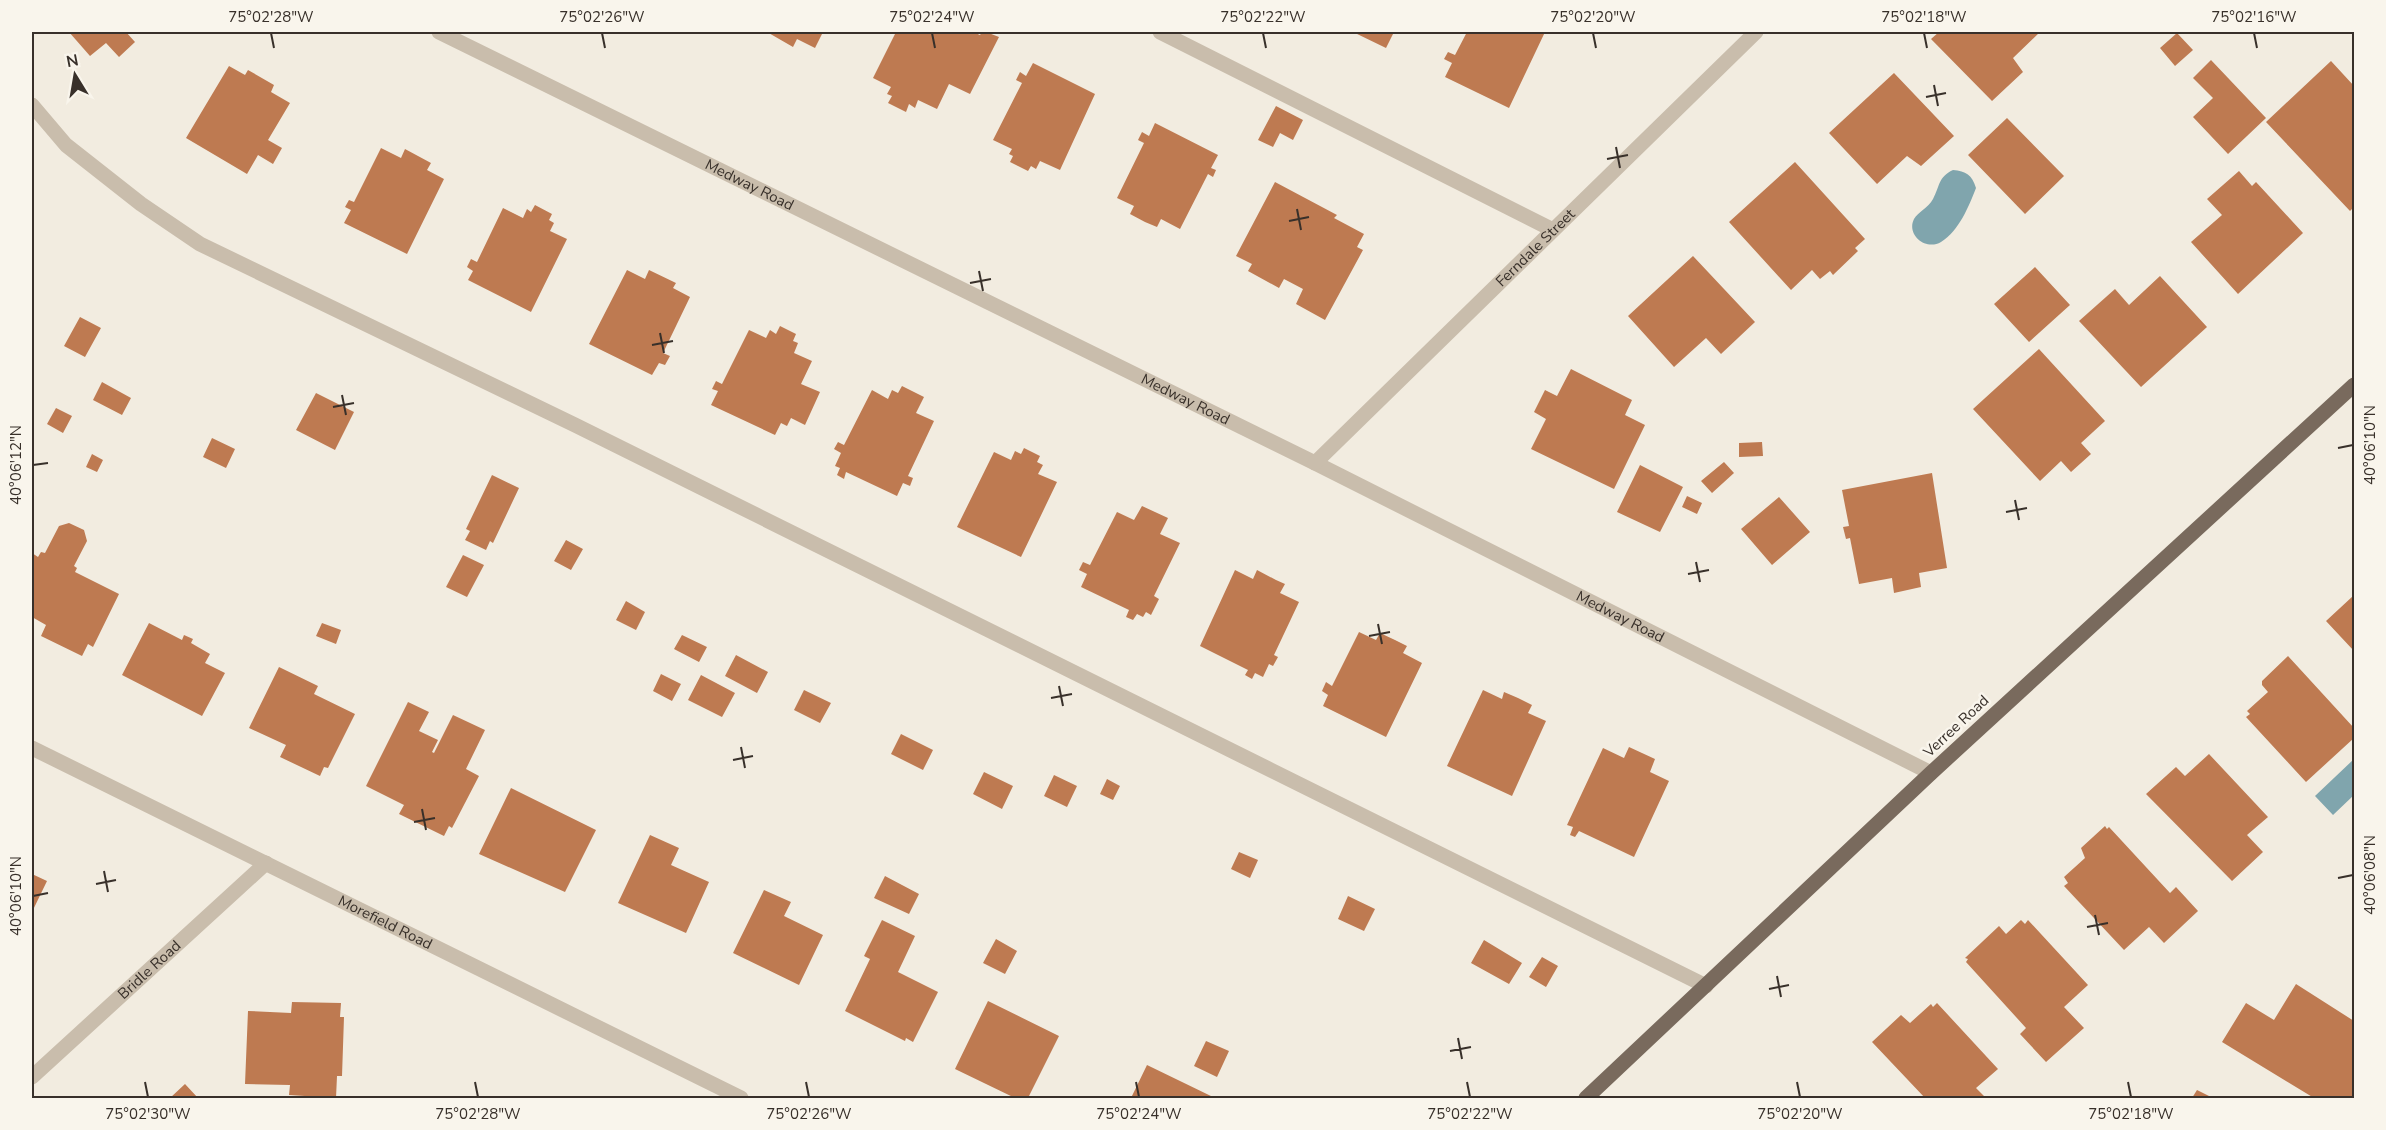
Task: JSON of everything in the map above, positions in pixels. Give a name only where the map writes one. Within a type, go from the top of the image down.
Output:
[{"type":"main road","name":"Verree Road","points":[[1586,1098],[1931,773],[2355,385]]},
{"type":"street","name":"Medway Road","points":[[439,32],[1315,463],[1931,773]]},
{"type":"street","points":[[1160,32],[1553,230]]},
{"type":"street","name":"Ferndale Street","points":[[1315,463],[1755,32]]},
{"type":"street","points":[[32,105],[66,146],[141,204],[200,244],[575,425],[1706,986]]},
{"type":"street","name":"Morefield Road","points":[[32,748],[741,1098]]},
{"type":"street","name":"Bridle Road","points":[[32,1077],[266,863]]},
{"type":"water","points":[[1953,170],[1965,173],[1973,180],[1976,188],[1963,218],[1953,231],[1941,242],[1924,243],[1915,236],[1912,225],[1914,219],[1931,202],[1942,179]]},
{"type":"water","points":[[2354,759],[2354,795],[2333,815],[2315,796]]},
{"type":"building","points":[[69,32],[126,32],[135,42],[119,57],[106,43],[90,56]]},
{"type":"building","points":[[767,32],[823,32],[815,48],[797,39],[793,47]]},
{"type":"building","points":[[896,32],[973,32],[980,35],[986,32],[999,37],[970,94],[949,84],[937,109],[918,100],[915,108],[909,104],[906,112],[888,103],[892,96],[887,94],[891,87],[873,78]]},
{"type":"building","points":[[1353,32],[1394,32],[1386,48]]},
{"type":"building","points":[[1467,32],[1545,32],[1509,108],[1445,77],[1452,63],[1444,59],[1448,52],[1455,55]]},
{"type":"building","points":[[1939,32],[2040,32],[2013,58],[2023,72],[1992,101],[1931,39]]},
{"type":"building","points":[[2177,33],[2193,50],[2175,66],[2160,48]]},
{"type":"building","points":[[2211,60],[2266,118],[2228,154],[2193,117],[2213,98],[2193,78]]},
{"type":"building","points":[[2331,61],[2354,86],[2354,207],[2350,211],[2266,122]]},
{"type":"building","points":[[1033,63],[1095,94],[1060,170],[1040,161],[1036,169],[1031,166],[1028,171],[1010,162],[1013,156],[1009,154],[1012,149],[993,140],[1022,83],[1016,80],[1020,72],[1026,76]]},
{"type":"building","points":[[229,66],[245,75],[248,70],[274,85],[271,92],[290,103],[268,140],[282,148],[273,164],[258,155],[247,174],[186,138]]},
{"type":"building","points":[[1894,73],[1954,136],[1921,166],[1907,156],[1877,184],[1829,133]]},
{"type":"building","points":[[1276,106],[1303,120],[1293,140],[1280,133],[1273,147],[1258,140]]},
{"type":"building","points":[[2007,118],[2064,176],[2025,214],[1968,155]]},
{"type":"building","points":[[1155,123],[1218,155],[1211,168],[1216,170],[1213,177],[1208,174],[1180,229],[1161,219],[1157,227],[1145,222],[1130,214],[1134,206],[1117,198],[1144,143],[1138,140],[1142,132],[1149,136]]},
{"type":"building","points":[[381,148],[401,158],[405,149],[431,163],[427,170],[444,179],[407,254],[344,223],[351,210],[345,207],[349,200],[354,202]]},
{"type":"building","points":[[1795,162],[1865,239],[1855,248],[1858,251],[1833,275],[1830,271],[1820,279],[1812,270],[1791,290],[1729,222]]},
{"type":"building","points":[[2239,171],[2252,186],[2256,182],[2303,233],[2238,294],[2191,242],[2222,215],[2207,199]]},
{"type":"building","points":[[1275,182],[1337,215],[1334,218],[1364,234],[1357,247],[1363,250],[1325,320],[1296,304],[1303,289],[1284,279],[1279,288],[1248,271],[1252,264],[1236,256]]},
{"type":"building","points":[[535,205],[552,214],[549,220],[554,223],[550,231],[567,239],[531,312],[468,280],[473,271],[467,267],[471,259],[477,262],[503,208],[523,218],[527,209],[531,212]]},
{"type":"building","points":[[1693,256],[1755,322],[1721,354],[1706,338],[1674,367],[1628,316]]},
{"type":"building","points":[[2035,267],[2070,305],[2029,342],[1994,304]]},
{"type":"building","points":[[627,270],[645,279],[649,270],[676,283],[673,288],[690,297],[663,353],[670,356],[665,365],[659,363],[652,375],[589,344]]},
{"type":"building","points":[[2160,276],[2207,327],[2141,387],[2079,321],[2115,289],[2129,305]]},
{"type":"building","points":[[80,317],[101,328],[85,357],[64,346]]},
{"type":"building","points":[[780,326],[796,334],[793,341],[798,343],[794,353],[812,361],[801,384],[820,392],[805,425],[791,418],[787,426],[781,423],[775,435],[711,405],[718,391],[712,389],[716,381],[722,384],[749,330],[766,338],[770,330],[776,334]]},
{"type":"building","points":[[2039,349],[2105,421],[2081,443],[2091,454],[2071,472],[2061,461],[2040,481],[1973,409]]},
{"type":"building","points":[[1571,369],[1632,400],[1625,415],[1645,425],[1614,489],[1531,449],[1546,419],[1534,412],[1545,390],[1557,396]]},
{"type":"building","points":[[102,382],[131,398],[122,415],[93,400]]},
{"type":"building","points":[[902,386],[924,397],[916,413],[934,421],[908,476],[913,478],[910,486],[903,483],[897,496],[846,472],[844,479],[837,475],[840,468],[835,466],[841,453],[834,449],[838,442],[844,445],[872,390],[888,399],[892,390],[898,393]]},
{"type":"building","points":[[316,393],[354,412],[335,450],[296,430]]},
{"type":"building","points":[[56,408],[72,416],[63,433],[47,424]]},
{"type":"building","points":[[212,438],[235,449],[226,468],[203,457]]},
{"type":"building","points":[[1762,442],[1763,456],[1739,457],[1739,443]]},
{"type":"building","points":[[1024,448],[1040,456],[1037,462],[1043,465],[1038,474],[1057,482],[1021,557],[957,527],[994,452],[1011,460],[1015,451],[1021,454]]},
{"type":"building","points":[[92,454],[103,460],[97,472],[86,467]]},
{"type":"building","points":[[1724,462],[1734,473],[1712,493],[1701,481]]},
{"type":"building","points":[[1640,465],[1683,487],[1660,532],[1617,512]]},
{"type":"building","points":[[1932,473],[1947,568],[1919,573],[1921,587],[1894,593],[1892,578],[1859,584],[1850,538],[1846,539],[1843,527],[1849,526],[1842,490]]},
{"type":"building","points":[[492,475],[519,488],[493,543],[490,541],[486,550],[465,540],[470,531],[466,529]]},
{"type":"building","points":[[1687,496],[1702,503],[1697,514],[1682,507]]},
{"type":"building","points":[[1779,497],[1810,532],[1772,565],[1741,529]]},
{"type":"building","points":[[1142,506],[1168,518],[1160,534],[1180,543],[1154,596],[1159,599],[1151,615],[1146,612],[1143,617],[1137,614],[1133,620],[1126,617],[1129,610],[1081,587],[1087,574],[1079,570],[1083,562],[1090,565],[1117,512],[1134,520]]},
{"type":"building","points":[[69,523],[84,530],[87,541],[74,566],[77,568],[75,572],[119,594],[93,647],[88,644],[82,656],[41,636],[46,625],[32,617],[32,553],[38,557],[41,552],[45,553],[59,526]]},
{"type":"building","points":[[566,540],[583,549],[571,570],[554,561]]},
{"type":"building","points":[[463,555],[484,565],[467,597],[446,587]]},
{"type":"building","points":[[1235,570],[1253,579],[1257,570],[1285,584],[1280,593],[1299,602],[1274,655],[1278,657],[1273,666],[1269,664],[1263,677],[1255,673],[1252,679],[1245,675],[1248,670],[1200,646]]},
{"type":"building","points":[[2354,597],[2354,651],[2326,621]]},
{"type":"building","points":[[626,601],[645,612],[636,630],[616,620]]},
{"type":"building","points":[[149,623],[182,640],[184,635],[193,639],[191,643],[210,654],[205,663],[225,673],[202,716],[122,675]]},
{"type":"building","points":[[322,623],[341,630],[336,644],[316,636]]},
{"type":"building","points":[[1359,632],[1376,640],[1380,633],[1395,640],[1407,646],[1403,653],[1422,663],[1386,737],[1323,706],[1328,695],[1322,691],[1326,682],[1332,686]]},
{"type":"building","points":[[682,635],[707,647],[699,662],[674,649]]},
{"type":"building","points":[[736,655],[768,672],[757,693],[725,676]]},
{"type":"building","points":[[2288,656],[2354,728],[2354,738],[2306,782],[2246,717],[2250,714],[2247,711],[2268,692],[2262,685],[2262,681]]},
{"type":"building","points":[[279,667],[318,686],[314,694],[355,714],[328,768],[324,767],[320,776],[280,757],[286,745],[249,728]]},
{"type":"building","points":[[661,674],[681,684],[672,701],[653,691]]},
{"type":"building","points":[[701,675],[735,693],[722,717],[688,700]]},
{"type":"building","points":[[804,690],[831,703],[820,723],[794,710]]},
{"type":"building","points":[[1483,690],[1502,699],[1504,692],[1518,698],[1532,705],[1528,713],[1546,721],[1512,796],[1447,766]]},
{"type":"building","points":[[408,702],[429,712],[419,731],[438,740],[432,752],[434,753],[453,715],[485,730],[466,769],[479,776],[452,828],[449,826],[444,836],[399,814],[404,805],[366,786]]},
{"type":"building","points":[[901,734],[933,750],[923,770],[891,754]]},
{"type":"building","points":[[1629,747],[1655,759],[1650,772],[1669,781],[1634,857],[1579,831],[1575,837],[1570,835],[1573,827],[1567,825],[1603,748],[1624,758]]},
{"type":"building","points":[[2209,754],[2268,817],[2247,835],[2263,852],[2232,881],[2146,794],[2176,767],[2185,776]]},
{"type":"building","points":[[984,772],[1013,786],[1002,809],[973,794]]},
{"type":"building","points":[[1054,775],[1077,786],[1067,807],[1044,796]]},
{"type":"building","points":[[1107,779],[1120,786],[1113,800],[1100,794]]},
{"type":"building","points":[[511,788],[596,830],[565,892],[479,854]]},
{"type":"building","points":[[2105,826],[2107,829],[2109,827],[2170,893],[2176,887],[2198,911],[2164,943],[2149,927],[2124,950],[2064,886],[2068,883],[2064,877],[2085,858],[2081,848]]},
{"type":"building","points":[[650,835],[679,848],[671,865],[709,882],[686,933],[618,903]]},
{"type":"building","points":[[1239,852],[1258,860],[1250,878],[1231,869]]},
{"type":"building","points":[[32,874],[47,881],[32,912]]},
{"type":"building","points":[[885,876],[919,894],[909,914],[874,898]]},
{"type":"building","points":[[764,890],[791,902],[784,916],[823,935],[799,985],[733,953]]},
{"type":"building","points":[[1348,896],[1375,909],[1364,931],[1338,919]]},
{"type":"building","points":[[882,920],[915,936],[898,972],[938,992],[913,1042],[906,1038],[905,1041],[845,1011],[870,959],[864,956]]},
{"type":"building","points":[[2021,920],[2025,924],[2028,920],[2088,985],[2064,1007],[2084,1028],[2046,1062],[2020,1034],[2026,1028],[1966,962],[1968,959],[1965,958],[1999,926],[2006,934]]},
{"type":"building","points":[[996,939],[1017,951],[1005,974],[983,963]]},
{"type":"building","points":[[1484,940],[1522,963],[1509,984],[1471,963]]},
{"type":"building","points":[[1542,957],[1558,966],[1546,987],[1529,977]]},
{"type":"building","points":[[2296,984],[2354,1021],[2354,1098],[2314,1098],[2222,1042],[2246,1003],[2274,1020]]},
{"type":"building","points":[[988,1001],[1059,1036],[1028,1098],[1015,1098],[955,1069]]},
{"type":"building","points":[[292,1002],[341,1003],[340,1017],[344,1017],[342,1076],[337,1076],[336,1098],[289,1095],[290,1085],[245,1084],[248,1011],[291,1013]]},
{"type":"building","points":[[1937,1003],[1998,1069],[1976,1088],[1986,1098],[1925,1098],[1872,1042],[1901,1015],[1910,1023],[1931,1004],[1933,1007]]},
{"type":"building","points":[[1206,1041],[1229,1051],[1217,1077],[1194,1066]]},
{"type":"building","points":[[1147,1065],[1213,1097],[1131,1098]]},
{"type":"building","points":[[185,1084],[198,1098],[170,1098]]},
{"type":"building","points":[[2197,1090],[2213,1098],[2192,1098]]}]
